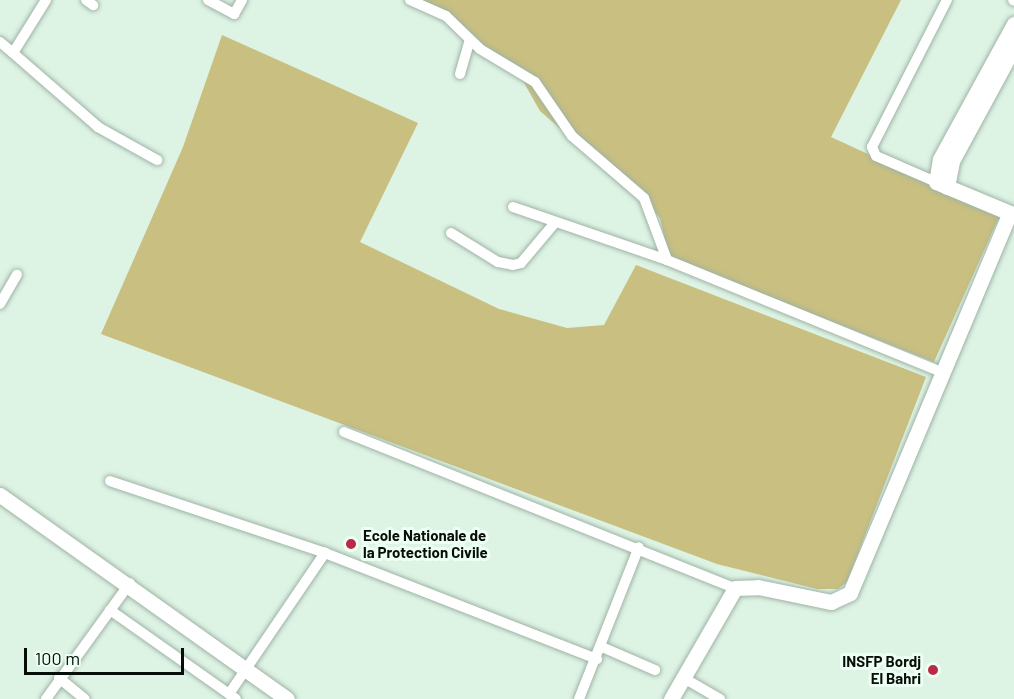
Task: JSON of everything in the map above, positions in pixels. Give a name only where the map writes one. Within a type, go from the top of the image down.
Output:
[{"type":"street","points":[[13,53],[46,0]]},
{"type":"street","points":[[208,0],[234,14],[242,0]]},
{"type":"street","points":[[410,0],[446,16],[470,40],[535,82],[572,136],[644,198],[667,260]]},
{"type":"street","points":[[344,432],[639,547],[735,588],[758,587],[831,602],[850,593],[1012,208],[941,184],[876,156],[872,147],[947,0]]},
{"type":"street","points":[[941,184],[940,159],[1014,24]]},
{"type":"street","points":[[460,74],[470,40]]},
{"type":"street","points":[[0,42],[98,127],[157,160]]},
{"type":"street","points":[[941,184],[1014,47]]},
{"type":"street","points":[[513,207],[554,225],[667,260],[944,373]]},
{"type":"street","points":[[452,233],[498,262],[513,265],[521,263],[554,225]]},
{"type":"street","points":[[0,304],[17,274]]},
{"type":"street","points":[[110,481],[325,553],[597,659]]},
{"type":"street","points":[[0,495],[130,583],[287,699]]},
{"type":"street","points":[[579,699],[602,647],[639,547]]},
{"type":"street","points":[[110,610],[233,697],[246,669],[325,553]]},
{"type":"street","points":[[46,699],[130,583]]},
{"type":"street","points":[[671,699],[735,588]]},
{"type":"street","points":[[602,647],[655,669]]},
{"type":"street","points":[[682,677],[720,699]]},
{"type":"street","points":[[59,678],[85,699]]},
{"type":"shaded area","points":[[411,0],[901,0],[831,137],[1000,215],[934,362],[669,257],[660,218],[647,204],[540,111],[523,81],[468,31]]},
{"type":"shaded area","points":[[222,35],[418,123],[360,242],[499,309],[567,328],[604,325],[636,265],[926,377],[847,582],[838,589],[817,589],[717,564],[101,334],[183,147]]},
{"type":"place","name":"Ecole Nationale de la Protection Civile","points":[[351,544]]},
{"type":"place","name":"INSFP Bordj El Bahri","points":[[933,670]]}]
